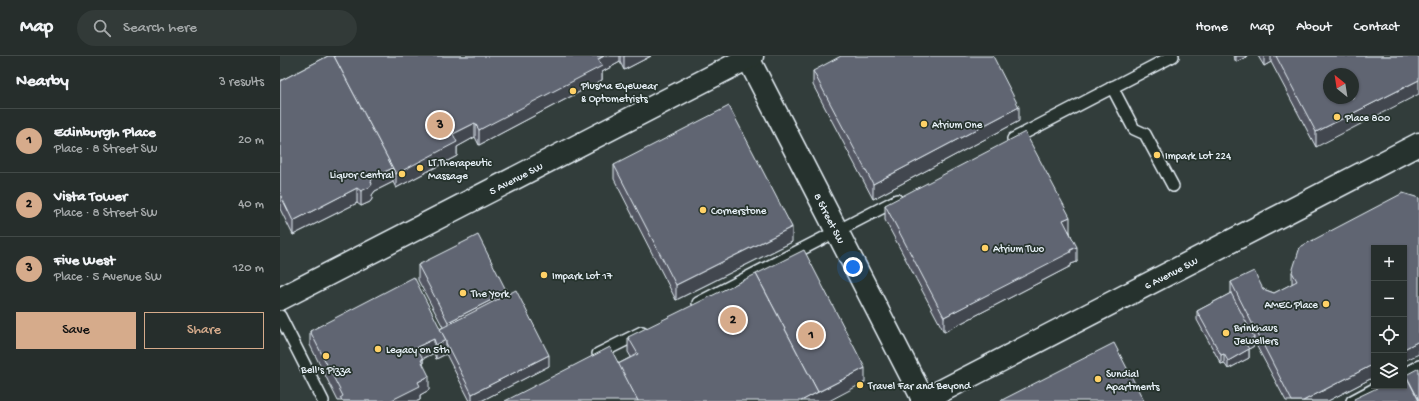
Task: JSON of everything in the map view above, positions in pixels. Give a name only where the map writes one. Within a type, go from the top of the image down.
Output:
[{"type":"main road","name":"8 Street SW","points":[[749,57],[923,401]]},
{"type":"main road","name":"5 Avenue SW","points":[[280,299],[749,57]]},
{"type":"main road","name":"6 Avenue SW","points":[[923,401],[1419,144]]},
{"type":"lane","points":[[1006,143],[1173,56]]},
{"type":"lane","points":[[1112,87],[1134,129],[1146,134],[1173,186]]},
{"type":"lane","points":[[689,308],[907,195]]},
{"type":"lane","points":[[280,316],[323,401]]},
{"type":"lane","points":[[590,358],[654,326]]},
{"type":"lane","points":[[1407,372],[1419,366]]},
{"type":"lane","points":[[1352,401],[1374,389]]},
{"type":"building","points":[[328,56],[334,56],[393,168],[375,176],[371,181],[372,184],[370,187],[361,191],[357,188],[293,221],[280,194],[280,81]]},
{"type":"building","points":[[334,56],[604,56],[598,59],[602,66],[479,130],[475,123],[453,134],[457,142],[396,174]]},
{"type":"building","name":"Atrium One","points":[[841,56],[993,56],[1019,107],[873,184],[813,71]]},
{"type":"building","name":"Place 800","points":[[1276,56],[1418,56],[1419,80],[1316,132]]},
{"type":"building","name":"Cornerstone","points":[[729,106],[792,227],[676,285],[614,165]]},
{"type":"building","name":"Atrium Two","points":[[1025,132],[1070,217],[1063,220],[1077,247],[1070,250],[1071,252],[944,317],[885,205]]},
{"type":"building","name":"AMEC Place","points":[[1403,193],[1419,198],[1419,341],[1407,347],[1407,245],[1371,245],[1371,366],[1303,401],[1292,401],[1231,282],[1254,271],[1263,289],[1274,293],[1297,281],[1292,272],[1300,247]]},
{"type":"building","name":"The York","points":[[478,235],[507,292],[448,322],[418,265]]},
{"type":"building","points":[[804,250],[865,368],[818,392],[756,274]]},
{"type":"building","points":[[756,274],[818,392],[801,401],[638,401],[618,364],[638,354],[628,337]]},
{"type":"building","name":"Legacy on 5th","points":[[414,277],[446,340],[436,345],[434,339],[417,347],[423,359],[421,360],[429,376],[418,382],[420,386],[390,401],[342,401],[340,398],[343,396],[310,331]]},
{"type":"building","points":[[516,290],[549,355],[472,394],[440,329]]},
{"type":"building","name":"Brinkhaus Jewellers","points":[[1231,293],[1254,337],[1245,343],[1249,349],[1228,361],[1224,354],[1221,355],[1197,311]]},
{"type":"building","points":[[1114,343],[1144,401],[1000,401]]},
{"type":"building","points":[[610,347],[638,401],[505,401]]},
{"type":"building","points":[[1419,368],[1419,400],[1407,377],[1407,374]]},
{"type":"building","points":[[1407,378],[1419,401],[1355,401],[1354,399],[1375,389],[1407,389]]},
{"type":"place","name":"PlusMa Eyewear & Optometrists","points":[[573,91]]},
{"type":"place","name":"Place 800","points":[[1337,117]]},
{"type":"place","name":"Atrium One","points":[[924,124]]},
{"type":"place","name":"Five West","points":[[440,125]]},
{"type":"place","name":"Impark Lot 224","points":[[1157,155]]},
{"type":"place","name":"LT Therapeutic Massage","points":[[420,168]]},
{"type":"place","name":"Liquor Central","points":[[402,174]]},
{"type":"place","name":"Cornerstone","points":[[703,210]]},
{"type":"place","name":"Atrium Two","points":[[985,248]]},
{"type":"place","name":"Impark Lot 17","points":[[544,275]]},
{"type":"place","name":"The York","points":[[463,293]]},
{"type":"place","name":"AMEC Place","points":[[1326,304]]},
{"type":"place","name":"Vista Tower","points":[[733,320]]},
{"type":"place","name":"Brinkhaus Jewellers","points":[[1226,333]]},
{"type":"place","name":"Edinburgh Place","points":[[811,335]]},
{"type":"place","name":"Legacy on 5th","points":[[378,349]]},
{"type":"place","name":"Bell's Pizza","points":[[326,356]]},
{"type":"place","name":"Sundial Apartments","points":[[1098,379]]},
{"type":"place","name":"Travel Far and Beyond","points":[[860,385]]}]
